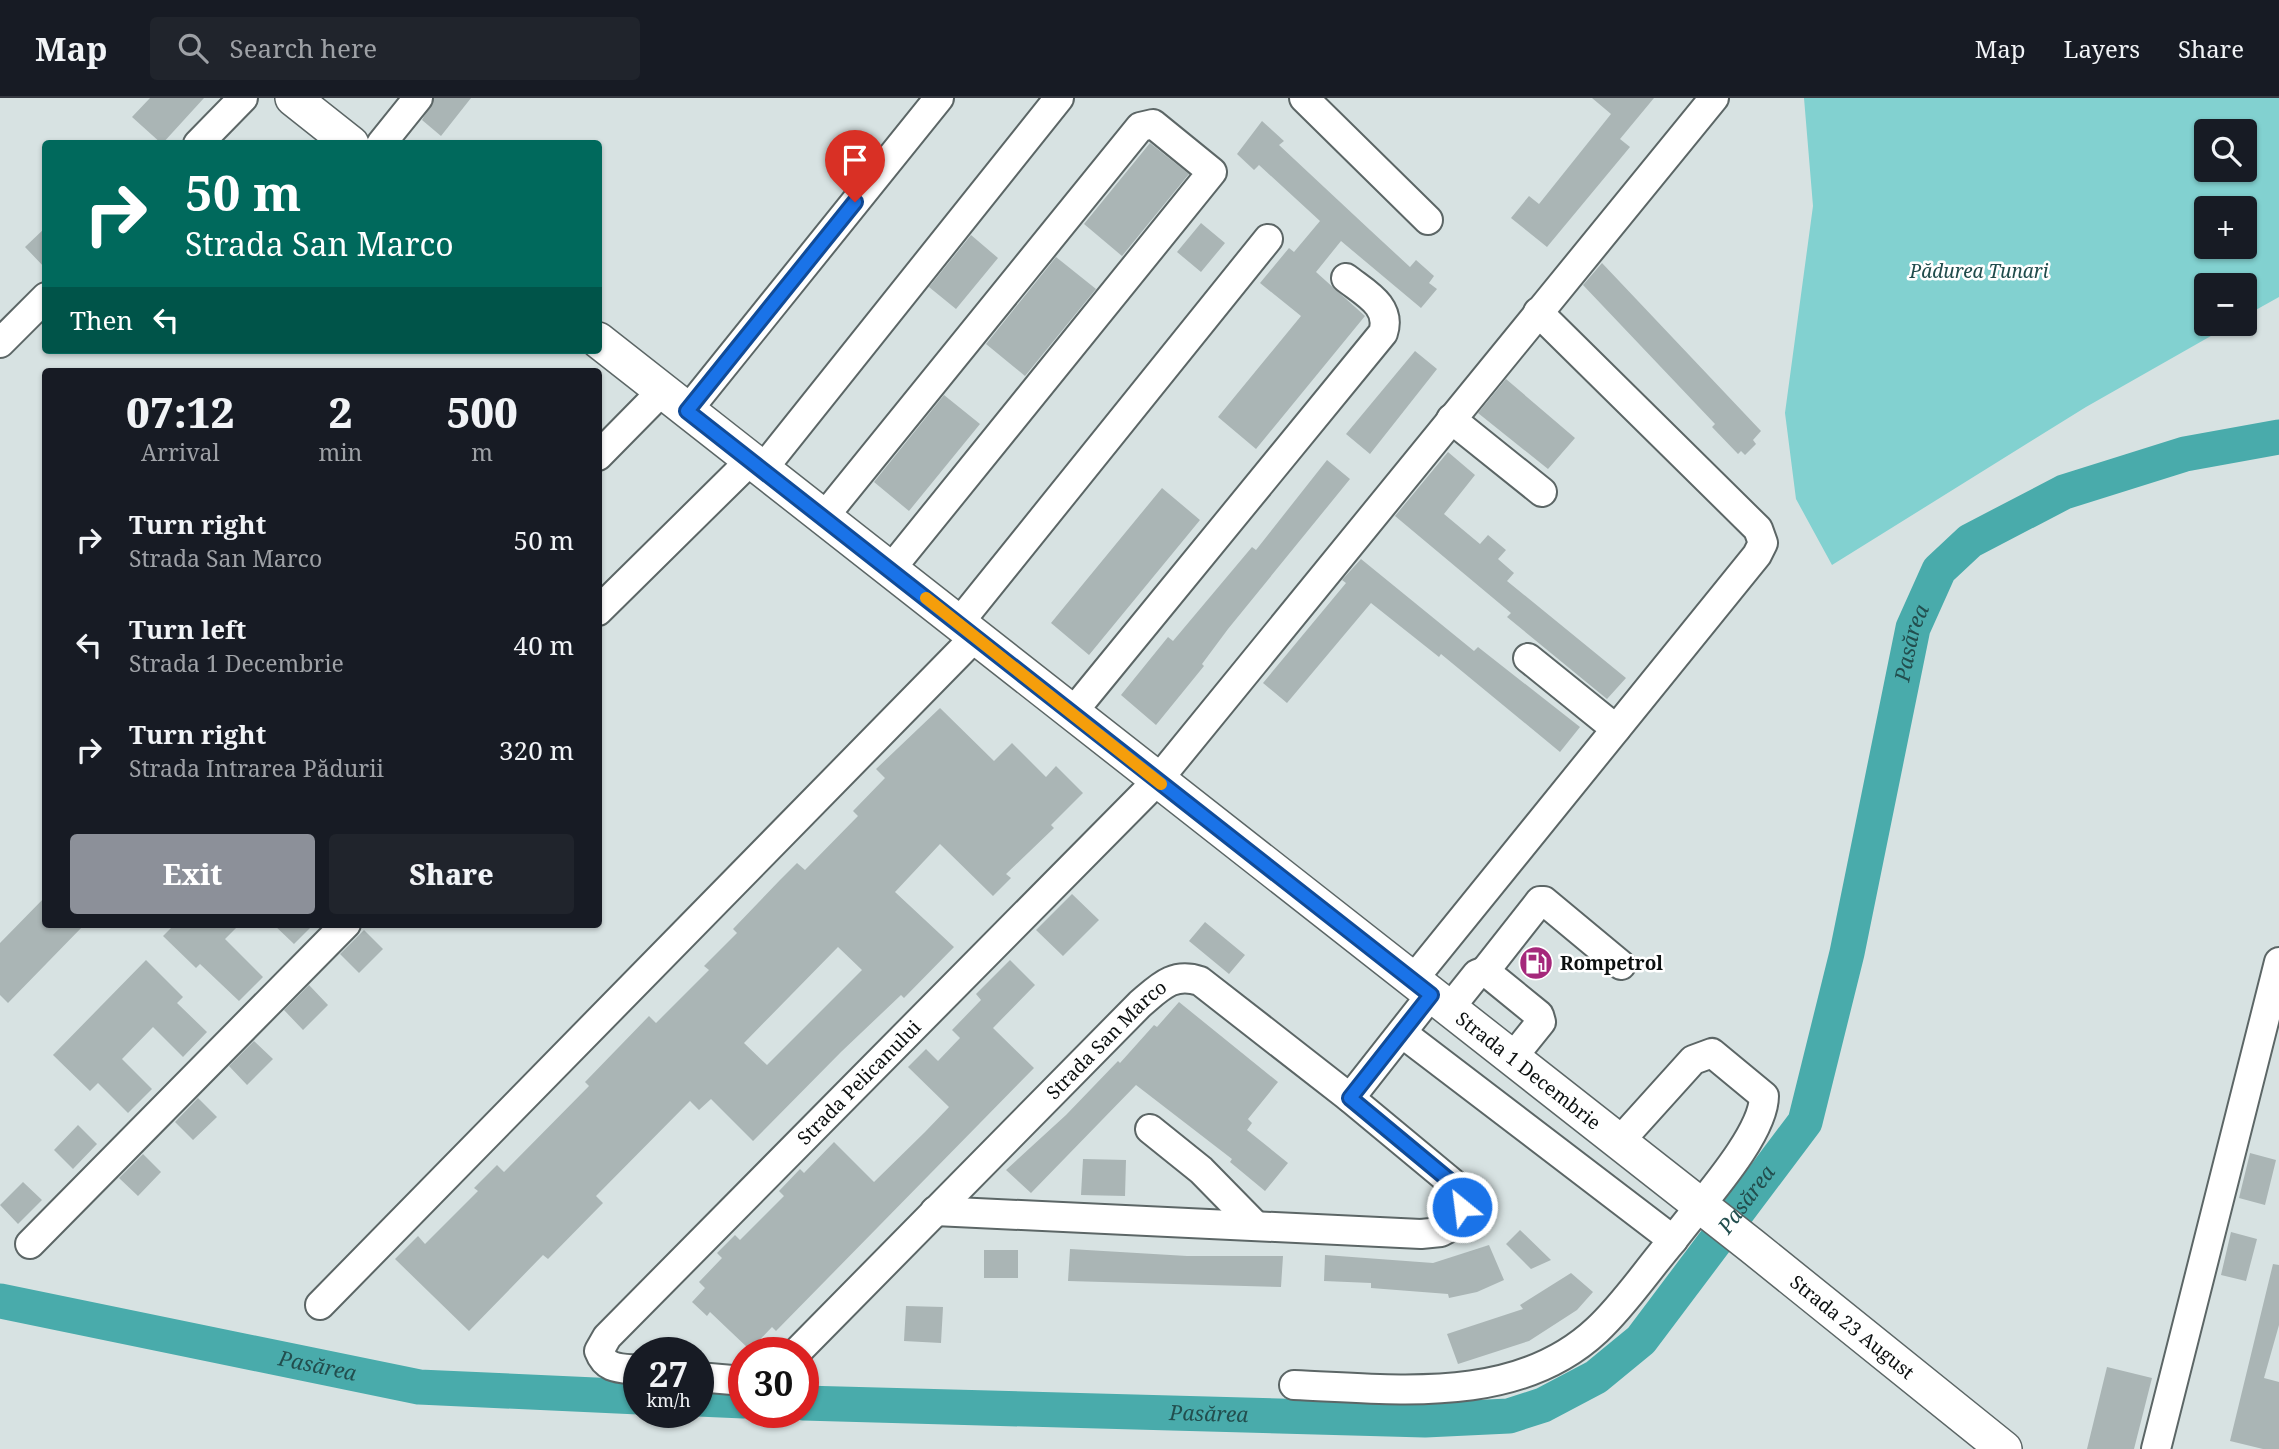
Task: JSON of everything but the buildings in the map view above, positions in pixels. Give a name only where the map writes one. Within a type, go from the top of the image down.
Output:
[{"type":"main road","points":[[293,98],[346,140]]},
{"type":"main road","name":"Strada 1 Decembrie","points":[[602,343],[1699,1205]]},
{"type":"main road","name":"Strada 23 August","points":[[1699,1205],[2004,1449]]},
{"type":"street","points":[[202,140],[243,98]]},
{"type":"street","points":[[384,140],[418,98]]},
{"type":"street","points":[[602,453],[674,401],[939,98]]},
{"type":"street","points":[[602,607],[756,465],[1059,98]]},
{"type":"street","points":[[1304,98],[1428,220]]},
{"type":"street","points":[[1157,781],[1714,98]]},
{"type":"street","points":[[823,518],[1140,127],[1153,124],[1212,172],[890,570]]},
{"type":"street","points":[[320,1305],[967,630],[1268,239]]},
{"type":"street","points":[[1072,713],[1383,333],[1386,323],[1380,305],[1346,278]]},
{"type":"street","points":[[0,343],[42,301]]},
{"type":"street","points":[[1350,1098],[1430,995],[1616,729],[1757,555],[1763,543],[1758,529],[1538,312]]},
{"type":"street","points":[[1451,419],[1542,492]]},
{"type":"street","points":[[1528,658],[1616,729]]},
{"type":"street","name":"Strada Pelicanului","points":[[623,1368],[612,1367],[603,1362],[598,1351],[607,1337],[1157,781]]},
{"type":"street","points":[[1430,995],[1485,971],[1540,901],[1545,901],[1621,965]]},
{"type":"street","points":[[30,1244],[342,928]]},
{"type":"street","points":[[2156,1449],[2279,962]]},
{"type":"street","points":[[1485,971],[1539,1015],[1541,1022],[1512,1058]]},
{"type":"street","name":"Strada San Marco","points":[[812,1337],[1140,1004],[1175,978],[1186,976],[1200,981],[1350,1098],[1456,1186],[1462,1207],[1454,1225],[1441,1232],[1421,1234],[1254,1224]]},
{"type":"street","points":[[1402,1033],[1674,1240]]},
{"type":"street","points":[[1294,1385],[1438,1391],[1485,1383],[1545,1367],[1597,1331],[1674,1240],[1751,1136],[1764,1110],[1764,1096],[1712,1053],[1693,1060],[1619,1143]]},
{"type":"street","points":[[1150,1129],[1201,1170],[1254,1224]]},
{"type":"street","points":[[935,1211],[1254,1224]]},
{"type":"green space","name":"Pădurea Tunari","points":[[1804,98],[2279,98],[2279,297],[2257,309],[2257,273],[2194,273],[2194,336],[2211,336],[2086,407],[1832,565],[1796,499],[1785,413],[1813,206]]},
{"type":"waterway","name":"Pasărea","points":[[819,1403],[1425,1420],[1509,1416],[1543,1405],[1596,1377],[1641,1340],[1805,1122],[1847,953],[1913,628],[1939,570],[1970,541],[2064,492],[2185,454],[2279,437]]},
{"type":"waterway","name":"Pasărea","points":[[0,1301],[419,1387],[623,1396]]},
{"type":"waterway","name":"Pasărea","points":[[714,1400],[728,1400]]},
{"type":"slow traffic","points":[[926,598],[1161,784]]},
{"type":"place","name":"Rompetrol","points":[[1536,963]]},
{"type":"route","points":[[855,202],[687,411],[1431,995],[1371,1076],[1350,1098],[1456,1186],[1462,1207]]}]
